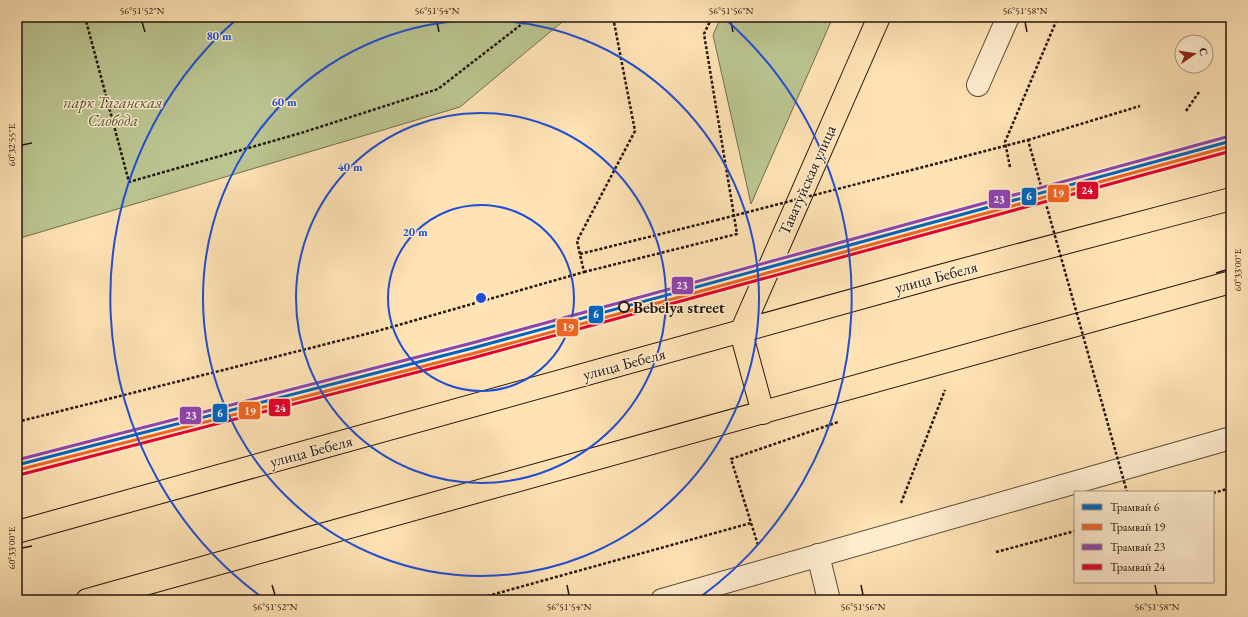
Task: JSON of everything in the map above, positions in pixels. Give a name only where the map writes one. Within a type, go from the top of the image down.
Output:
[{"type":"main road","name":"Таватуйская улица","points":[[741,332],[878,17]]},
{"type":"main road","name":"улица Бебеля","points":[[17,532],[947,274],[1231,198]]},
{"type":"main road","points":[[87,600],[1231,282]]},
{"type":"main road","points":[[741,332],[763,413]]},
{"type":"street","points":[[978,85],[1008,17]]},
{"type":"street","points":[[662,600],[1231,438]]},
{"type":"street","points":[[818,555],[829,600]]},
{"type":"path","points":[[85,17],[129,182],[301,132],[438,88],[532,17]]},
{"type":"path","points":[[584,272],[577,241],[635,131],[613,17]]},
{"type":"path","points":[[17,422],[374,332],[584,272],[737,234],[704,34],[712,17]]},
{"type":"path","points":[[1010,167],[1005,142],[1058,17]]},
{"type":"path","points":[[1186,111],[1199,92]]},
{"type":"path","points":[[580,254],[1028,140],[1140,106]]},
{"type":"path","points":[[1028,140],[1127,491]]},
{"type":"path","points":[[1085,345],[1093,343]]},
{"type":"path","points":[[900,505],[947,384]]},
{"type":"path","points":[[760,551],[731,459],[843,420]]},
{"type":"path","points":[[1214,493],[1231,488]]},
{"type":"path","points":[[473,600],[751,523]]},
{"type":"path","points":[[996,552],[1074,531]]},
{"type":"green space","name":"парк Таганская Слобода","points":[[17,17],[568,17],[460,107],[17,239]]},
{"type":"green space","points":[[721,17],[833,17],[751,204],[713,35]]},
{"type":"tram line","name":"23","points":[[17,460],[472,343],[1230,136]]},
{"type":"tram line","name":"6","points":[[17,465],[473,348],[1231,141]]},
{"type":"tram line","name":"19","points":[[18,470],[475,353],[1231,146]]},
{"type":"tram line","name":"24","points":[[19,475],[476,357],[1231,151]]},
{"type":"place","name":"Bebelya street","points":[[624,307]]}]
